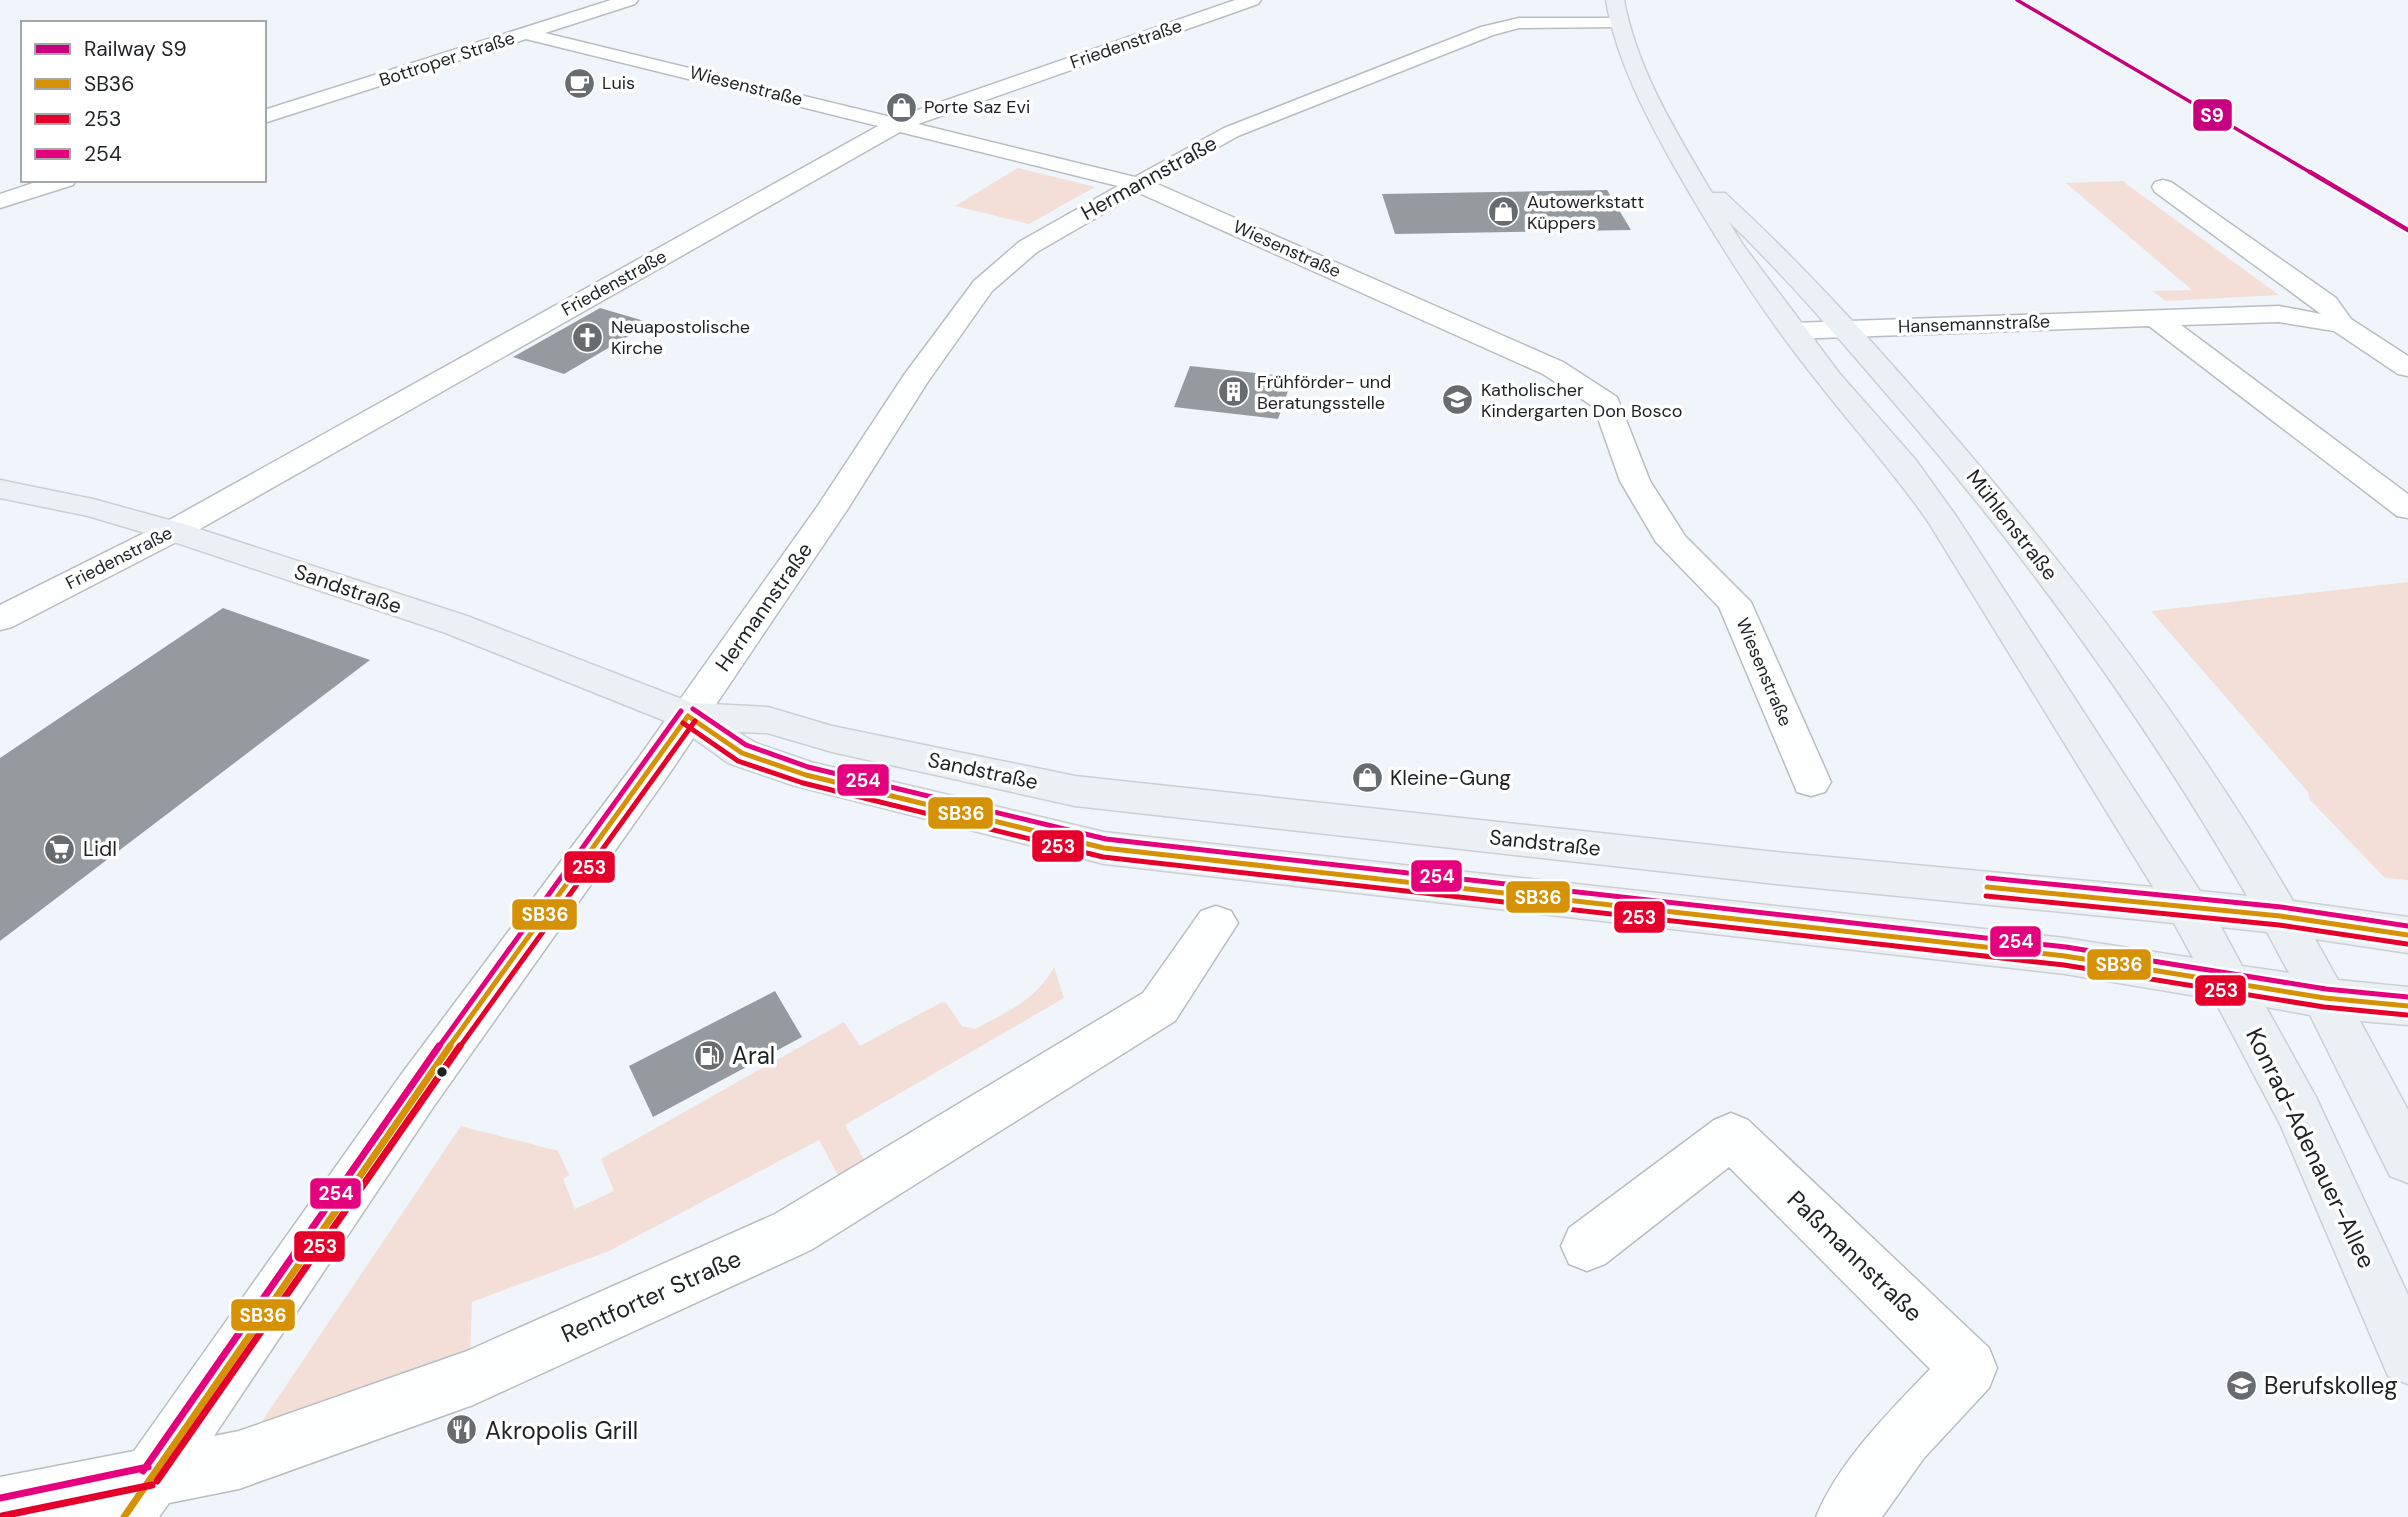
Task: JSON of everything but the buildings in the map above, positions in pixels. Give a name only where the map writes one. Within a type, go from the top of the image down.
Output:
[{"type":"main road","name":"Mühlenstraße","points":[[1617,11],[1652,109],[1732,247],[1830,380],[1904,465],[1945,523],[2187,906]]},
{"type":"main road","name":"Mühlenstraße","points":[[1692,176],[1765,241],[1975,476],[2074,605],[2215,808],[2280,916]]},
{"type":"main road","name":"Sandstraße","points":[[0,489],[93,508],[173,531],[455,624],[688,716],[741,753],[806,775],[1104,848],[2065,956],[2325,998],[2408,1006]]},
{"type":"main road","name":"Sandstraße","points":[[688,716],[768,720],[832,739],[1075,790],[1776,868],[2280,916],[2408,935]]},
{"type":"main road","name":"Konrad-Adenauer-Allee","points":[[2187,906],[2299,1114],[2408,1356]]},
{"type":"main road","points":[[2280,916],[2408,1160]]},
{"type":"street","name":"Bottroper Straße","points":[[266,116],[629,0]]},
{"type":"street","name":"Friedenstraße","points":[[0,619],[173,531],[898,124],[1252,0]]},
{"type":"street","name":"Hermannstraße","points":[[137,1497],[417,1091],[688,716],[831,510],[914,382],[983,286],[1028,247],[1231,132],[1487,31],[1519,23],[1617,11]]},
{"type":"street","name":"Wiesenstraße","points":[[527,34],[1138,184],[1553,368],[1607,403],[1635,481],[1672,542],[1734,602],[1811,782]]},
{"type":"street","points":[[0,201],[59,182]]},
{"type":"street","name":"Hansemannstraße","points":[[2163,187],[2327,303],[2342,325],[2408,368]]},
{"type":"street","name":"Hansemannstraße","points":[[1793,331],[2279,314],[2342,325]]},
{"type":"street","points":[[2155,318],[2408,509]]},
{"type":"street","name":"Rentforter Straße","points":[[0,1507],[137,1497],[473,1377],[793,1231],[1159,1007],[1216,923]]},
{"type":"street","name":"Paßmannstraße","points":[[1587,1246],[1731,1136],[1969,1368],[1904,1438],[1846,1517]]},
{"type":"shaded area","points":[[1018,168],[1095,187],[1029,224],[955,206]]},
{"type":"shaded area","points":[[2124,181],[2279,295],[2166,301],[2152,291],[2192,290],[2066,183]]},
{"type":"shaded area","points":[[2408,582],[2408,880],[2385,878],[2310,800],[2308,792],[2151,611]]},
{"type":"shaded area","points":[[1054,967],[1064,998],[845,1125],[865,1161],[839,1177],[819,1140],[609,1251],[472,1302],[470,1355],[254,1433],[461,1126],[558,1151],[569,1175],[563,1179],[575,1209],[614,1191],[601,1159],[844,1022],[860,1046],[942,1002],[946,1003],[962,1026],[975,1029],[1030,997]]},
{"type":"rail line","name":"S9","points":[[2017,0],[2408,230]]},
{"type":"transit line","name":"254","points":[[693,709],[746,745],[808,767],[1106,839],[2066,947],[2326,989],[2408,997]]},
{"type":"transit line","name":"254","points":[[143,1471],[410,1086],[681,711]]},
{"type":"transit line","name":"SB36","points":[[688,716],[742,753],[806,775],[1104,848],[2065,956],[2325,998],[2408,1006]]},
{"type":"transit line","name":"SB36","points":[[124,1517],[417,1091],[688,716]]},
{"type":"transit line","name":"253","points":[[157,1481],[424,1096],[695,721]]},
{"type":"transit line","name":"253","points":[[683,723],[738,761],[803,783],[1103,857],[2064,965],[2324,1007],[2407,1015]]},
{"type":"transit line","name":"254","points":[[1988,878],[2281,907],[2408,926]]},
{"type":"transit line","name":"SB36","points":[[1987,887],[2280,916],[2408,935]]},
{"type":"transit line","name":"253","points":[[1986,896],[2279,925],[2407,944]]},
{"type":"transit line","name":"254","points":[[0,1498],[148,1467]]},
{"type":"transit line","name":"253","points":[[2,1516],[152,1485]]},
{"type":"place","name":"Luis","points":[[579,83]]},
{"type":"place","name":"Porte Saz Evi","points":[[901,107]]},
{"type":"place","name":"Autowerkstatt Küppers","points":[[1504,212]]},
{"type":"place","name":"Neuapostolische Kirche","points":[[588,337]]},
{"type":"place","name":"Frühförder- und Beratungsstelle","points":[[1234,392]]},
{"type":"place","name":"Katholischer Kindergarten Don Bosco","points":[[1458,400]]},
{"type":"place","name":"Kleine-Gung","points":[[1367,778]]},
{"type":"place","name":"Lidl","points":[[60,849]]},
{"type":"place","name":"Aral","points":[[709,1055]]},
{"type":"place","name":"Berufskolleg","points":[[2241,1385]]},
{"type":"place","name":"Akropolis Grill","points":[[462,1430]]}]
